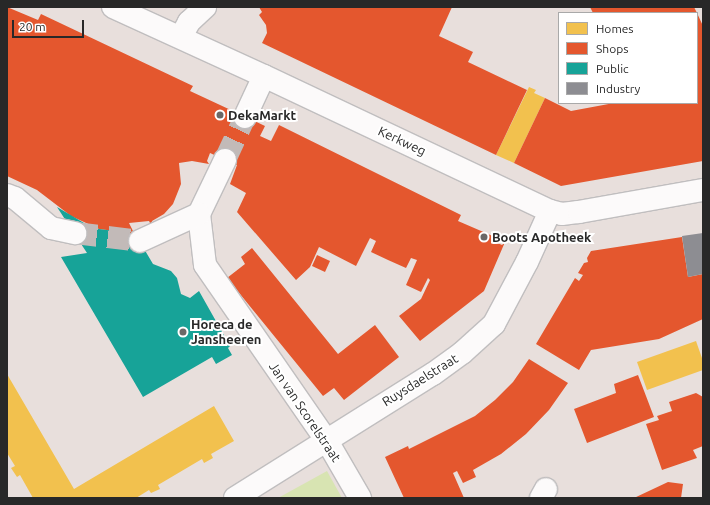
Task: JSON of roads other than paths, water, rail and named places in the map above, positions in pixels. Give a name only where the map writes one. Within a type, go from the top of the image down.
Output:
[{"type":"street","name":"Kerkweg","points":[[113,7],[181,37],[550,211],[562,214],[579,212],[703,190]]},
{"type":"street","points":[[181,37],[189,22],[205,7]]},
{"type":"street","points":[[245,117],[264,76]]},
{"type":"street","points":[[140,241],[198,214],[224,160]]},
{"type":"street","points":[[7,195],[15,198],[51,228],[75,233]]},
{"type":"street","name":"Ruysdaelstraat","points":[[235,498],[327,441],[369,412],[433,374],[462,353],[494,324],[527,262],[550,211]]},
{"type":"street","name":"Jan van Scorelstraat","points":[[198,214],[205,265],[327,441],[360,498]]},
{"type":"tunnel","points":[[225,160],[245,117]]},
{"type":"tunnel","points":[[75,233],[140,241]]},
{"type":"place","name":"DekaMarkt","points":[[220,115]]},
{"type":"place","name":"Boots Apotheek","points":[[484,237]]},
{"type":"place","name":"Horeca de Jansheeren","points":[[183,332]]}]
